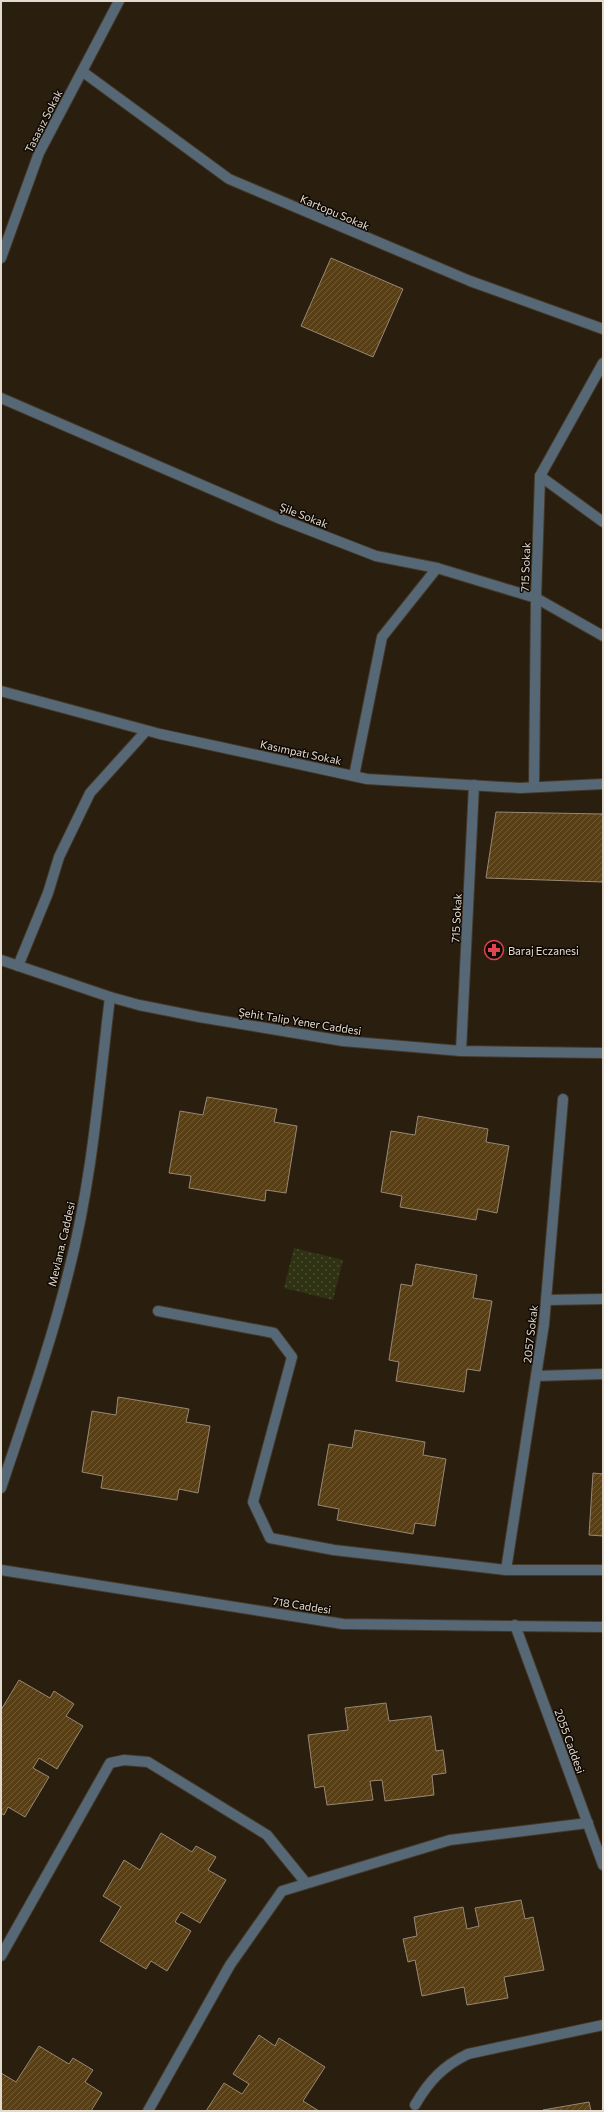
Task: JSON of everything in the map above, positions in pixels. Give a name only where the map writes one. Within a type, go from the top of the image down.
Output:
[{"type":"street","name":"Tasasız Sokak","points":[[1,258],[38,153],[83,72],[119,1]]},
{"type":"street","name":"Kartopu Sokak","points":[[83,72],[229,179],[470,281],[603,329]]},
{"type":"street","name":"715 Sokak","points":[[534,787],[536,598],[540,476],[603,363]]},
{"type":"street","name":"Şile Sokak","points":[[1,398],[278,518],[376,556],[437,568],[536,598],[603,636]]},
{"type":"street","points":[[540,476],[603,522]]},
{"type":"street","points":[[354,776],[382,637],[437,568]]},
{"type":"street","name":"Kasımpatı Sokak","points":[[1,691],[146,731],[367,779],[534,787],[603,784]]},
{"type":"street","points":[[18,966],[48,893],[60,857],[90,793],[146,731]]},
{"type":"street","name":"715 Sokak","points":[[462,1051],[474,785]]},
{"type":"street","name":"Şehit Talip Yener Caddesi","points":[[1,960],[110,997],[199,1017],[343,1041],[462,1051],[603,1053]]},
{"type":"street","name":"Mevlana. Caddesi","points":[[1,1488],[29,1403],[69,1270],[89,1171],[110,997]]},
{"type":"street","name":"2057 Sokak","points":[[506,1570],[536,1376],[546,1300],[563,1099]]},
{"type":"street","points":[[546,1300],[603,1299]]},
{"type":"street","points":[[158,1310],[274,1333],[292,1357],[253,1502],[270,1538],[334,1550],[506,1570],[603,1570]]},
{"type":"street","points":[[536,1376],[603,1374]]},
{"type":"street","name":"718 Caddesi","points":[[1,1570],[343,1624],[603,1627]]},
{"type":"street","name":"2055 Caddesi","points":[[515,1625],[603,1865]]},
{"type":"street","points":[[1,1956],[110,1764],[124,1760],[148,1762],[267,1836],[306,1883]]},
{"type":"street","points":[[148,2111],[230,1965],[282,1891],[450,1840],[588,1823]]},
{"type":"street","points":[[415,2105],[425,2088],[438,2073],[452,2062],[468,2054],[603,2025]]},
{"type":"green space","points":[[294,1248],[343,1260],[333,1300],[284,1288]]},
{"type":"building","points":[[331,258],[403,289],[373,357],[301,326]]},
{"type":"building","points":[[496,812],[603,814],[603,882],[486,878]]},
{"type":"building","points":[[207,1097],[277,1109],[274,1122],[297,1126],[286,1193],[266,1190],[265,1201],[189,1188],[191,1176],[169,1173],[180,1111],[203,1115]]},
{"type":"building","points":[[418,1116],[488,1129],[486,1142],[509,1146],[497,1213],[478,1209],[476,1220],[400,1207],[402,1196],[381,1192],[391,1131],[415,1135]]},
{"type":"building","points":[[416,1264],[477,1275],[473,1298],[492,1301],[480,1371],[467,1369],[464,1392],[396,1381],[399,1362],[389,1360],[401,1284],[412,1286]]},
{"type":"building","points":[[118,1397],[189,1409],[186,1422],[210,1426],[198,1493],[179,1489],[177,1500],[101,1488],[103,1476],[82,1472],[92,1411],[116,1415]]},
{"type":"building","points":[[355,1430],[425,1442],[423,1455],[446,1459],[435,1526],[415,1523],[413,1534],[337,1520],[339,1509],[318,1505],[329,1444],[352,1448]]},
{"type":"building","points":[[593,1473],[603,1474],[603,1536],[589,1535]]},
{"type":"building","points":[[19,1680],[50,1698],[54,1691],[74,1704],[66,1716],[83,1726],[57,1769],[39,1758],[33,1768],[49,1777],[25,1817],[8,1807],[4,1815],[1,1813],[1,1710]]},
{"type":"building","points":[[386,1703],[389,1721],[431,1716],[436,1751],[443,1750],[446,1773],[432,1775],[434,1795],[385,1801],[382,1780],[370,1781],[373,1800],[327,1805],[324,1786],[315,1788],[308,1735],[348,1730],[345,1708]]},
{"type":"building","points":[[161,1833],[192,1852],[196,1846],[216,1857],[208,1870],[226,1880],[200,1923],[181,1912],[175,1922],[191,1931],[167,1971],[151,1961],[146,1969],[100,1941],[121,1907],[103,1896],[124,1860],[140,1870]]},
{"type":"building","points":[[521,1900],[525,1919],[533,1917],[544,1970],[504,1977],[508,1998],[467,2005],[464,1987],[422,1996],[415,1960],[408,1962],[403,1939],[417,1936],[414,1917],[463,1907],[467,1929],[479,1926],[475,1908]]},
{"type":"building","points":[[259,2035],[275,2046],[279,2038],[325,2067],[303,2101],[319,2111],[206,2111],[224,2083],[242,2094],[249,2084],[233,2074]]},
{"type":"building","points":[[39,2046],[69,2064],[73,2058],[93,2070],[85,2082],[102,2093],[91,2111],[1,2111],[1,2073],[16,2082]]},
{"type":"building","points":[[589,2102],[591,2111],[543,2110]]},
{"type":"place","name":"Baraj Eczanesi","points":[[494,950]]}]
